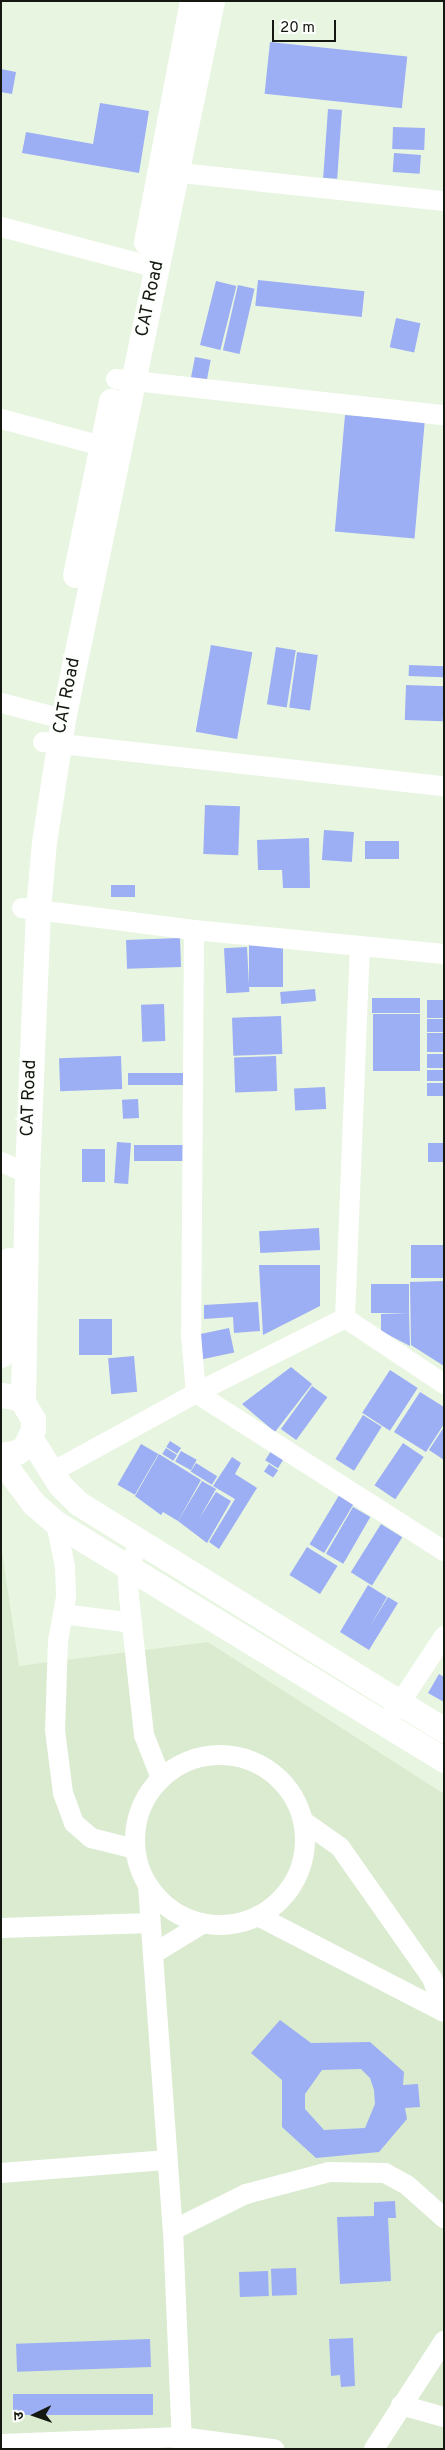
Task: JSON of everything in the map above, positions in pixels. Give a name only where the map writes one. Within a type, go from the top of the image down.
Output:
[{"type":"street","name":"CAT Road","points":[[169,171],[192,1]]},
{"type":"street","name":"CAT Road","points":[[55,717],[169,171],[212,1]]},
{"type":"street","points":[[169,171],[444,201]]},
{"type":"street","points":[[1,227],[149,266]]},
{"type":"street","name":"CAT Road","points":[[1,1355],[8,1309],[14,1167],[30,909],[55,717],[102,446],[125,380]]},
{"type":"street","points":[[125,380],[444,415]]},
{"type":"street","points":[[1,419],[102,446]]},
{"type":"street","points":[[1,703],[55,717]]},
{"type":"street","points":[[51,744],[444,786]]},
{"type":"street","points":[[30,909],[194,930],[444,954]]},
{"type":"street","points":[[194,930],[191,1334],[196,1393]]},
{"type":"street","points":[[345,1318],[360,946]]},
{"type":"street","name":"CAT Road","points":[[12,1399],[14,1167]]},
{"type":"street","points":[[52,1472],[196,1393],[345,1318]]},
{"type":"street","points":[[345,1318],[444,1384]]},
{"type":"street","points":[[196,1393],[444,1551]]},
{"type":"street","points":[[12,1399],[33,1419],[31,1439],[52,1472],[78,1503],[444,1730]]},
{"type":"street","points":[[1,1455],[17,1452],[31,1439]]},
{"type":"street","points":[[1,1460],[33,1503],[56,1523],[444,1760]]},
{"type":"street","points":[[56,1523],[65,1567],[63,1614],[58,1641],[55,1730],[63,1793],[74,1823],[91,1838],[135,1849]]},
{"type":"street","points":[[141,1543],[127,1566],[144,1735],[161,1778]]},
{"type":"street","points":[[63,1614],[132,1623]]},
{"type":"street","points":[[386,1726],[444,1636]]},
{"type":"street","points":[[148,1885],[175,1912],[202,1924],[230,1925],[258,1916],[281,1900],[297,1876],[304,1849],[302,1821],[293,1797],[277,1777],[256,1763],[232,1755],[206,1756],[182,1763],[161,1778],[145,1799],[136,1823],[135,1849],[148,1885],[173,2230],[182,2443]]},
{"type":"street","points":[[302,1821],[340,1846],[432,1978],[444,2011]]},
{"type":"street","points":[[258,1916],[444,2011]]},
{"type":"street","points":[[1,1928],[150,1923]]},
{"type":"street","points":[[153,1954],[202,1924]]},
{"type":"street","points":[[1,2173],[167,2160]]},
{"type":"street","points":[[173,2230],[246,2194],[329,2172],[385,2174],[406,2185],[444,2218]]},
{"type":"street","points":[[374,2449],[444,2341]]},
{"type":"street","points":[[401,2405],[444,2417]]},
{"type":"street","points":[[1,2444],[182,2443],[274,2449]]},
{"type":"shaded area","points":[[1,1545],[19,1666],[208,1642],[444,1794],[444,2449],[1,2449]]},
{"type":"building","points":[[270,42],[407,56],[402,108],[265,94]]},
{"type":"building","points":[[1,69],[16,72],[12,94],[1,92]]},
{"type":"building","points":[[100,103],[149,111],[139,173],[22,153],[26,132],[93,144]]},
{"type":"building","points":[[328,109],[342,110],[337,179],[323,178]]},
{"type":"building","points":[[393,127],[425,128],[424,150],[392,149]]},
{"type":"building","points":[[394,153],[421,155],[420,174],[393,172]]},
{"type":"building","points":[[258,280],[364,291],[362,317],[255,306]]},
{"type":"building","points":[[216,281],[236,286],[220,350],[200,345]]},
{"type":"building","points":[[238,285],[255,289],[239,354],[223,350]]},
{"type":"building","points":[[396,318],[420,323],[414,353],[390,347]]},
{"type":"building","points":[[195,357],[211,360],[207,381],[191,378]]},
{"type":"building","points":[[345,415],[425,422],[414,539],[335,532]]},
{"type":"building","points":[[211,645],[252,652],[237,739],[196,732]]},
{"type":"building","points":[[276,647],[296,650],[287,707],[267,704]]},
{"type":"building","points":[[297,652],[318,655],[310,710],[289,707]]},
{"type":"building","points":[[409,665],[444,666],[444,677],[409,676]]},
{"type":"building","points":[[406,685],[444,686],[443,721],[405,720]]},
{"type":"building","points":[[205,805],[240,806],[238,855],[203,854]]},
{"type":"building","points":[[324,830],[354,832],[352,862],[322,860]]},
{"type":"building","points":[[309,838],[310,888],[283,888],[282,870],[258,870],[257,840]]},
{"type":"building","points":[[365,841],[399,841],[399,859],[365,859]]},
{"type":"building","points":[[111,885],[135,885],[135,897],[111,897]]},
{"type":"building","points":[[180,938],[181,967],[127,969],[126,940]]},
{"type":"building","points":[[249,945],[283,945],[283,987],[249,987]]},
{"type":"building","points":[[247,947],[249,992],[226,993],[224,948]]},
{"type":"building","points":[[315,989],[316,1001],[281,1004],[280,992]]},
{"type":"building","points":[[372,998],[420,998],[420,1013],[372,1013]]},
{"type":"building","points":[[427,1000],[444,1000],[444,1018],[427,1018]]},
{"type":"building","points":[[164,1004],[165,1041],[142,1042],[141,1005]]},
{"type":"building","points":[[373,1014],[420,1014],[420,1054],[373,1054]]},
{"type":"building","points":[[281,1016],[282,1054],[233,1056],[232,1018]]},
{"type":"building","points":[[427,1019],[444,1019],[444,1032],[427,1032]]},
{"type":"building","points":[[427,1033],[444,1033],[444,1052],[427,1052]]},
{"type":"building","points":[[373,1054],[420,1054],[420,1071],[373,1071]]},
{"type":"building","points":[[427,1054],[444,1054],[444,1068],[427,1068]]},
{"type":"building","points":[[121,1056],[122,1089],[60,1091],[59,1058]]},
{"type":"building","points":[[276,1056],[277,1091],[235,1092],[234,1057]]},
{"type":"building","points":[[427,1070],[444,1070],[444,1081],[427,1081]]},
{"type":"building","points":[[128,1073],[185,1073],[185,1085],[128,1085]]},
{"type":"building","points":[[427,1083],[444,1083],[444,1096],[427,1096]]},
{"type":"building","points":[[325,1087],[326,1109],[295,1111],[294,1089]]},
{"type":"building","points":[[138,1099],[139,1118],[123,1119],[122,1100]]},
{"type":"building","points":[[117,1142],[131,1143],[128,1184],[114,1183]]},
{"type":"building","points":[[428,1143],[444,1143],[444,1162],[428,1162]]},
{"type":"building","points":[[134,1145],[188,1145],[188,1161],[134,1161]]},
{"type":"building","points":[[82,1149],[105,1149],[105,1182],[82,1182]]},
{"type":"building","points":[[319,1228],[320,1250],[260,1253],[259,1231]]},
{"type":"building","points":[[411,1245],[444,1245],[444,1278],[411,1278]]},
{"type":"building","points":[[259,1265],[320,1265],[320,1306],[263,1335]]},
{"type":"building","points":[[444,1281],[444,1366],[411,1345],[410,1282]]},
{"type":"building","points":[[371,1284],[409,1284],[409,1313],[371,1313]]},
{"type":"building","points":[[258,1302],[260,1331],[234,1333],[233,1317],[204,1319],[204,1305]]},
{"type":"building","points":[[409,1313],[410,1346],[381,1331],[381,1314]]},
{"type":"building","points":[[79,1319],[112,1319],[112,1355],[79,1355]]},
{"type":"building","points":[[229,1328],[234,1352],[200,1360],[195,1335]]},
{"type":"building","points":[[134,1356],[137,1392],[111,1394],[108,1358]]},
{"type":"building","points":[[291,1367],[312,1384],[275,1432],[242,1404]]},
{"type":"building","points":[[390,1370],[418,1388],[390,1431],[362,1413]]},
{"type":"building","points":[[312,1386],[327,1397],[296,1440],[281,1429]]},
{"type":"building","points":[[420,1392],[444,1407],[444,1424],[426,1452],[394,1432]]},
{"type":"building","points":[[363,1415],[382,1427],[354,1471],[335,1459]]},
{"type":"building","points":[[444,1427],[444,1460],[429,1450]]},
{"type":"building","points":[[170,1441],[181,1448],[177,1454],[166,1447]]},
{"type":"building","points":[[403,1443],[424,1457],[395,1499],[374,1485]]},
{"type":"building","points":[[141,1444],[158,1454],[135,1495],[118,1485]]},
{"type":"building","points":[[166,1448],[177,1455],[173,1461],[162,1454]]},
{"type":"building","points":[[181,1451],[197,1460],[191,1470],[175,1461]]},
{"type":"building","points":[[271,1451],[284,1459],[278,1468],[265,1460]]},
{"type":"building","points":[[159,1454],[201,1480],[178,1521],[163,1512],[161,1515],[135,1496]]},
{"type":"building","points":[[232,1457],[241,1463],[235,1474],[257,1488],[219,1549],[209,1542],[235,1499],[213,1486]]},
{"type":"building","points":[[196,1463],[217,1476],[212,1485],[191,1471]]},
{"type":"building","points":[[269,1464],[278,1470],[273,1478],[264,1471]]},
{"type":"building","points":[[202,1481],[216,1489],[199,1519],[216,1492],[231,1501],[207,1543],[178,1521]]},
{"type":"building","points":[[341,1492],[356,1501],[324,1553],[310,1544]]},
{"type":"building","points":[[353,1507],[370,1517],[343,1564],[326,1554]]},
{"type":"building","points":[[381,1524],[402,1537],[372,1586],[351,1572]]},
{"type":"building","points":[[307,1547],[338,1566],[320,1594],[290,1575]]},
{"type":"building","points":[[368,1585],[387,1597],[369,1628],[388,1597],[398,1603],[369,1650],[340,1632]]},
{"type":"building","points":[[439,1674],[444,1677],[444,1702],[428,1693]]},
{"type":"building","points":[[280,2020],[311,2043],[370,2042],[404,2072],[403,2085],[418,2084],[420,2107],[405,2108],[407,2119],[379,2152],[316,2158],[282,2127],[282,2080],[251,2053]],"holes":[[[361,2069],[370,2078],[374,2090],[375,2104],[365,2128],[324,2130],[305,2109],[305,2094],[322,2070]]]},
{"type":"building","points":[[395,2201],[396,2218],[388,2218],[391,2281],[340,2284],[337,2217],[374,2216],[374,2202]]},
{"type":"building","points":[[296,2268],[297,2295],[272,2296],[271,2269]]},
{"type":"building","points":[[268,2271],[269,2296],[240,2297],[239,2272]]},
{"type":"building","points":[[353,2338],[355,2386],[341,2387],[340,2375],[331,2376],[329,2339]]},
{"type":"building","points":[[150,2339],[151,2367],[17,2372],[16,2344]]},
{"type":"building","points":[[13,2394],[153,2394],[153,2415],[13,2415]]}]
